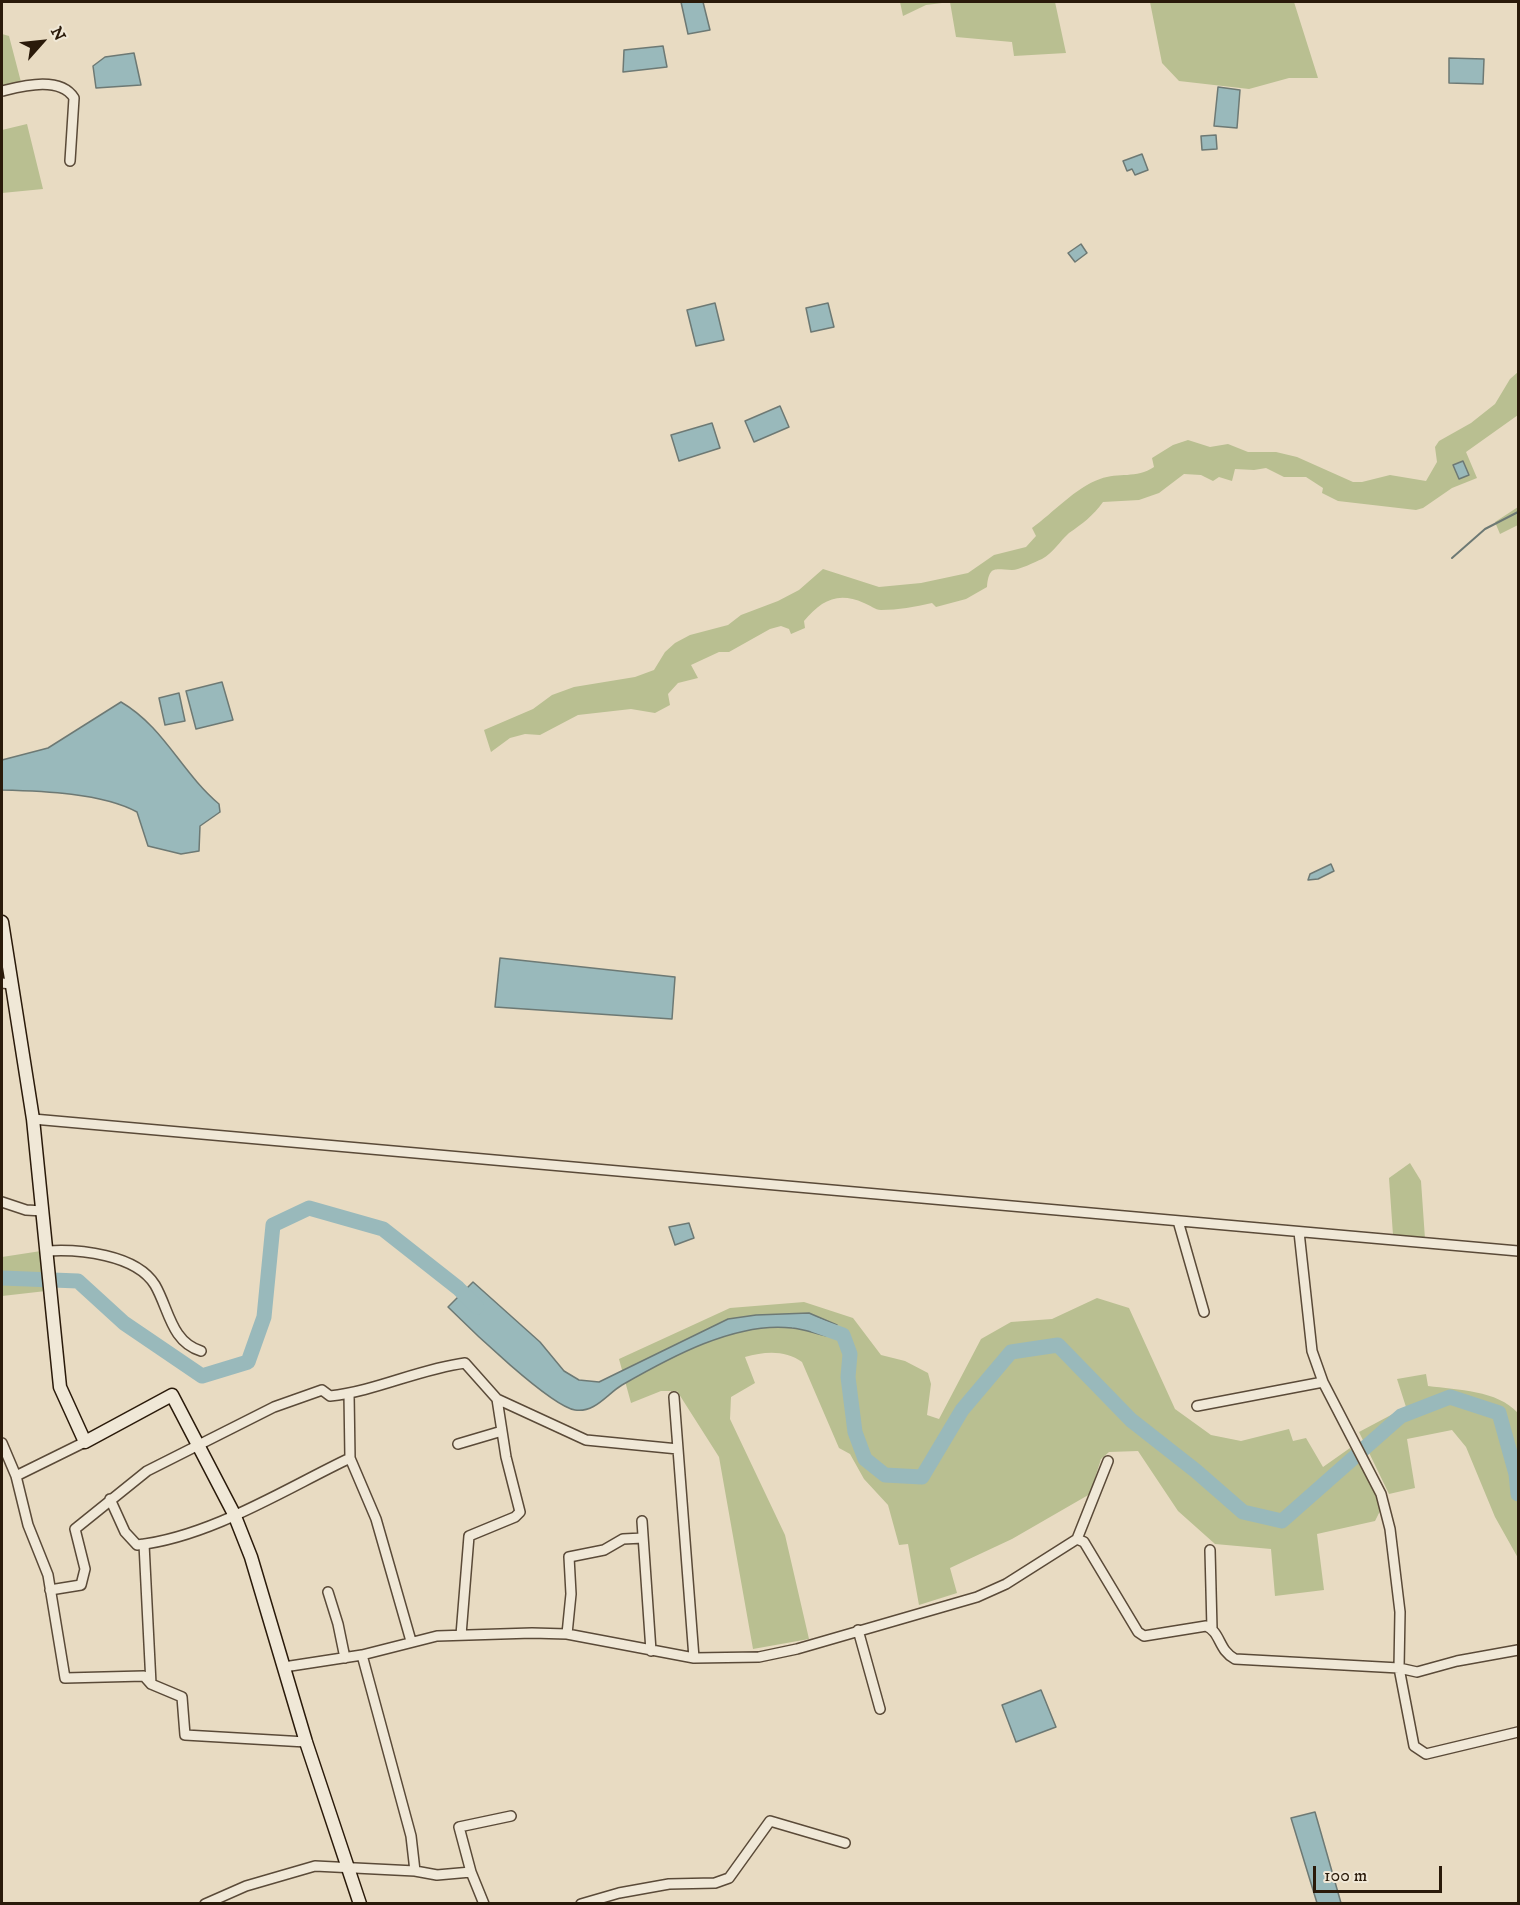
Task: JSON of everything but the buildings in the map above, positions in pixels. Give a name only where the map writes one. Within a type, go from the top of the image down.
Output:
[{"type":"street","points":[[2,91],[27,85],[62,86],[69,90],[74,98],[70,161]]},
{"type":"street","points":[[2,922],[6,983],[33,1119],[60,1386],[85,1442]]},
{"type":"street","points":[[33,1119],[1518,1251]]},
{"type":"street","points":[[2,1202],[26,1210],[43,1211]]},
{"type":"street","points":[[1178,1221],[1204,1312]]},
{"type":"street","points":[[1299,1232],[1312,1351],[1323,1382],[1381,1494],[1396,1570],[1400,1612],[1399,1668],[1414,1746],[1419,1752],[1426,1754],[1518,1732]]},
{"type":"street","points":[[47,1257],[93,1251],[134,1268],[153,1282],[178,1336],[189,1347],[201,1351]]},
{"type":"street","points":[[50,1590],[81,1586],[85,1569],[75,1529],[91,1519],[110,1499],[147,1471],[196,1444],[274,1407],[322,1390],[330,1396],[349,1394],[441,1366],[465,1363],[497,1399],[586,1440],[678,1449]]},
{"type":"street","points":[[1197,1406],[1323,1382]]},
{"type":"street","points":[[349,1394],[350,1458],[376,1518],[411,1641]]},
{"type":"street","points":[[16,1476],[172,1395],[234,1514],[251,1557],[306,1742],[346,1868],[360,1904]]},
{"type":"street","points":[[674,1397],[694,1658]]},
{"type":"street","points":[[461,1635],[469,1536],[516,1516],[520,1512],[501,1431],[497,1399]]},
{"type":"street","points":[[458,1444],[501,1431]]},
{"type":"street","points":[[2,1443],[16,1476],[28,1525],[48,1575],[65,1678],[144,1676],[151,1684],[182,1697],[185,1735],[306,1742]]},
{"type":"street","points":[[110,1499],[125,1532],[137,1545],[144,1544],[187,1534],[350,1458]]},
{"type":"street","points":[[284,1666],[362,1655],[411,1641],[461,1635],[567,1634],[651,1652],[694,1658],[759,1657],[797,1649],[977,1597],[1006,1584],[1077,1539],[1108,1461]]},
{"type":"street","points":[[642,1521],[651,1652]]},
{"type":"street","points":[[567,1634],[571,1594],[569,1557],[604,1550],[623,1539],[643,1538]]},
{"type":"street","points":[[1077,1539],[1084,1542],[1138,1632],[1144,1636],[1206,1626],[1212,1629]]},
{"type":"street","points":[[144,1544],[151,1684]]},
{"type":"street","points":[[1210,1550],[1212,1629],[1221,1649],[1235,1659],[1399,1668],[1417,1672],[1457,1661],[1518,1650]]},
{"type":"street","points":[[328,1592],[345,1658]]},
{"type":"street","points":[[858,1630],[880,1709]]},
{"type":"street","points":[[362,1655],[411,1836],[415,1871]]},
{"type":"street","points":[[484,1904],[471,1872],[459,1827],[511,1816]]},
{"type":"street","points":[[581,1904],[659,1886],[715,1883],[729,1878],[770,1821],[845,1843]]},
{"type":"street","points":[[206,1904],[246,1886],[315,1866],[415,1871],[437,1875],[471,1872]]},
{"type":"green space","points":[[900,2],[950,2],[926,5],[903,16]]},
{"type":"green space","points":[[950,2],[1055,2],[1066,53],[1014,56],[1012,42],[956,37]]},
{"type":"green space","points":[[1150,2],[1294,2],[1318,78],[1289,78],[1249,89],[1179,81],[1162,63]]},
{"type":"green space","points":[[2,34],[9,36],[21,82],[2,86]]},
{"type":"green space","points":[[27,124],[43,189],[2,193],[2,130]]},
{"type":"green space","points":[[1518,372],[1518,415],[1466,452],[1477,478],[1452,488],[1423,508],[1416,510],[1338,501],[1322,493],[1323,488],[1306,477],[1284,477],[1266,468],[1235,469],[1232,481],[1219,477],[1213,481],[1201,475],[1184,474],[1159,493],[1139,500],[1103,502],[1091,516],[1042,559],[1015,570],[994,570],[987,587],[966,599],[936,607],[932,603],[881,610],[846,598],[830,600],[823,603],[804,621],[805,628],[791,634],[789,629],[781,626],[770,629],[729,652],[719,652],[691,665],[698,678],[678,683],[668,694],[670,705],[655,713],[631,709],[578,715],[540,735],[525,734],[510,738],[491,752],[484,730],[533,709],[552,695],[574,687],[635,677],[654,670],[665,652],[675,643],[690,635],[728,625],[741,615],[778,601],[799,590],[823,569],[879,587],[921,583],[968,573],[994,555],[1026,547],[1036,536],[1032,528],[1082,488],[1107,477],[1147,471],[1154,467],[1152,458],[1173,445],[1188,440],[1210,447],[1228,444],[1248,452],[1276,452],[1297,457],[1353,482],[1390,475],[1426,481],[1437,462],[1435,447],[1439,441],[1471,423],[1495,404],[1510,379]]},
{"type":"green space","points":[[1518,507],[1518,525],[1500,534],[1495,522]]},
{"type":"green space","points":[[1410,1163],[1421,1181],[1425,1239],[1393,1235],[1389,1178]]},
{"type":"green space","points":[[41,1251],[46,1291],[2,1296],[2,1257]]},
{"type":"green space","points":[[1097,1298],[1129,1308],[1175,1409],[1211,1435],[1241,1441],[1289,1429],[1293,1441],[1306,1438],[1323,1467],[1350,1448],[1375,1493],[1380,1511],[1375,1521],[1317,1534],[1324,1590],[1275,1596],[1271,1549],[1215,1544],[1178,1511],[1138,1451],[1109,1452],[1101,1459],[1090,1494],[1012,1539],[950,1568],[957,1593],[919,1605],[908,1544],[899,1545],[888,1505],[864,1479],[850,1454],[839,1448],[802,1362],[789,1355],[768,1353],[745,1357],[755,1383],[731,1397],[730,1419],[785,1535],[809,1639],[753,1649],[719,1457],[677,1391],[661,1391],[631,1403],[619,1359],[730,1308],[804,1302],[853,1318],[881,1355],[905,1361],[928,1373],[931,1384],[927,1415],[939,1419],[981,1339],[1011,1322],[1052,1319]]},
{"type":"green space","points":[[1426,1374],[1428,1386],[1488,1395],[1509,1405],[1518,1413],[1518,1558],[1495,1517],[1466,1447],[1452,1430],[1407,1439],[1415,1488],[1389,1494],[1359,1432],[1406,1407],[1397,1379]]},
{"type":"water","points":[[681,2],[703,2],[710,30],[688,34]]},
{"type":"water","points":[[663,46],[667,67],[623,72],[624,50]]},
{"type":"water","points":[[134,53],[141,85],[96,88],[93,66],[105,57]]},
{"type":"water","points":[[1449,58],[1484,59],[1483,84],[1449,83]]},
{"type":"water","points":[[1218,87],[1240,90],[1237,128],[1214,126]]},
{"type":"water","points":[[1216,135],[1217,149],[1202,150],[1201,136]]},
{"type":"water","points":[[1142,154],[1148,170],[1135,175],[1132,169],[1127,171],[1123,161]]},
{"type":"water","points":[[1081,244],[1087,253],[1075,262],[1068,253]]},
{"type":"water","points":[[715,303],[724,340],[696,346],[687,310]]},
{"type":"water","points":[[828,303],[834,327],[811,332],[806,308]]},
{"type":"water","points":[[780,406],[789,427],[754,442],[745,421]]},
{"type":"water","points":[[712,423],[720,448],[679,461],[671,435]]},
{"type":"water","points":[[1463,461],[1469,475],[1459,479],[1453,465]]},
{"type":"water","points":[[222,682],[233,720],[196,729],[186,691]]},
{"type":"water","points":[[179,693],[185,721],[165,725],[159,698]]},
{"type":"water","points":[[121,702],[149,724],[219,804],[220,812],[200,826],[199,851],[181,854],[148,846],[137,812],[107,801],[71,794],[2,790],[2,760],[48,748]]},
{"type":"water","points":[[1331,864],[1334,871],[1318,879],[1308,880],[1310,874]]},
{"type":"water","points":[[500,958],[675,977],[672,1019],[495,1007]]},
{"type":"water","points":[[689,1223],[694,1238],[675,1245],[669,1227]]},
{"type":"water","points":[[473,1282],[540,1342],[564,1371],[579,1380],[599,1382],[728,1319],[756,1315],[809,1313],[837,1325],[827,1336],[796,1329],[771,1327],[726,1336],[661,1364],[622,1385],[589,1409],[575,1410],[563,1405],[529,1381],[448,1307]]},
{"type":"water","points":[[1041,1690],[1056,1727],[1016,1742],[1002,1705]]},
{"type":"water","points":[[1315,1812],[1341,1903],[1317,1903],[1291,1818]]},
{"type":"waterway","points":[[1452,558],[1485,529],[1518,512]]},
{"type":"waterway","points":[[2,1278],[78,1281],[124,1323],[202,1376],[248,1362],[264,1317],[273,1225],[309,1208],[383,1229],[458,1288],[477,1307]]},
{"type":"waterway","points":[[815,1325],[843,1335],[850,1354],[848,1377],[855,1432],[865,1459],[885,1475],[922,1477],[962,1410],[1011,1352],[1058,1345],[1131,1420],[1196,1471],[1243,1512],[1282,1521],[1401,1416],[1450,1397],[1499,1413],[1516,1474],[1518,1494]]}]
